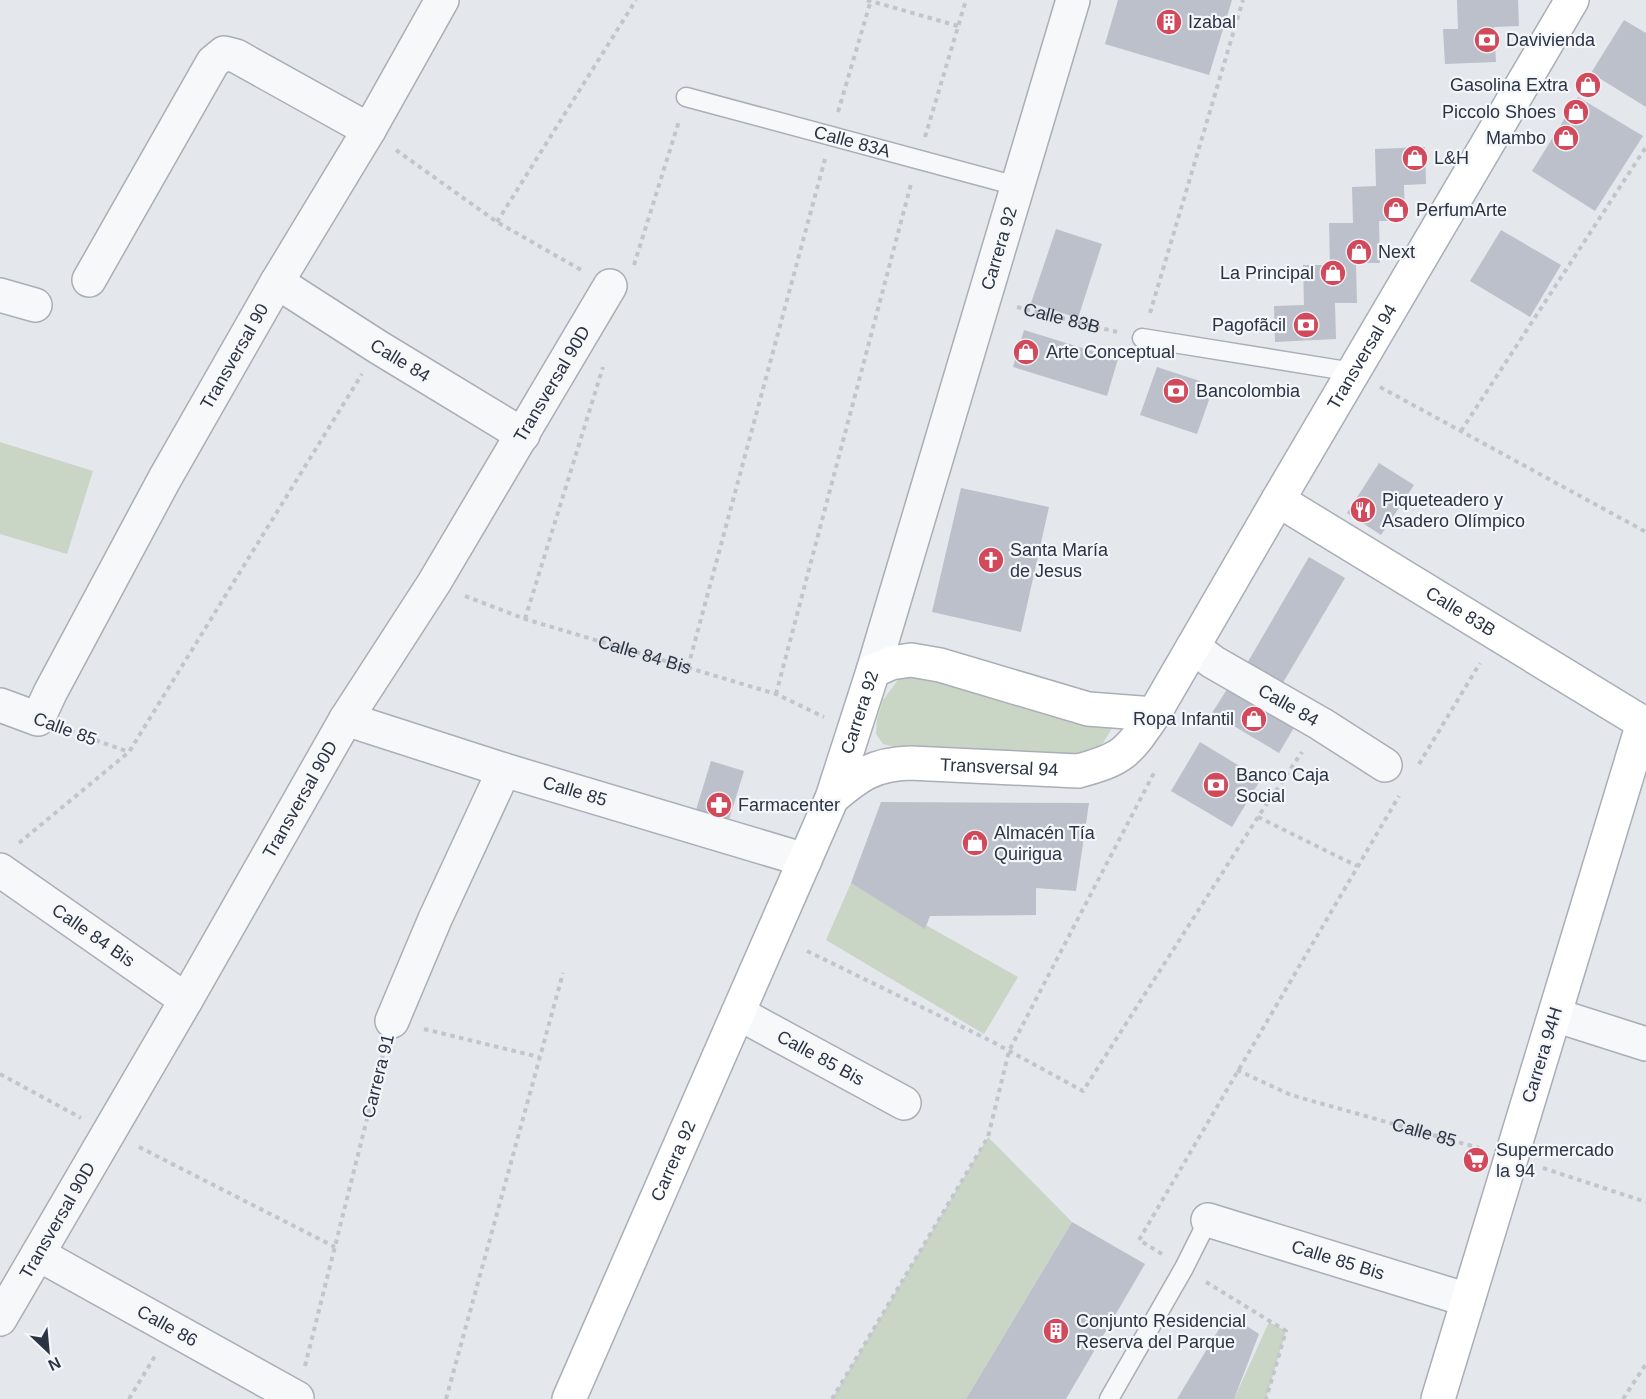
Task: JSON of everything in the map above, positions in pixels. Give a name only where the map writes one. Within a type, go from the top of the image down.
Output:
[{"type":"main road","name":"Transversal 94","points":[[832,798],[865,772],[889,764],[1078,771],[1101,765],[1120,757],[1126,751],[1154,714],[1278,500],[1366,379],[1572,0]]},
{"type":"main road","name":"Calle 83B","points":[[1278,500],[1497,634],[1645,717]]},
{"type":"main road","points":[[873,671],[891,663],[911,660],[930,663],[1088,709],[1154,714]]},
{"type":"main road","name":"Carrera 92","points":[[569,1399],[832,798],[873,671]]},
{"type":"main road","name":"Carrera 94H","points":[[1438,1399],[1645,717]]},
{"type":"street","name":"Transversal 90","points":[[38,719],[164,480],[369,130],[442,0]]},
{"type":"street","name":"Carrera 92","points":[[873,671],[1073,0]]},
{"type":"street","points":[[89,280],[213,62],[224,53],[236,56],[369,130]]},
{"type":"street","name":"Calle 84","points":[[278,282],[378,347],[523,435]]},
{"type":"street","name":"Transversal 90D","points":[[0,1319],[346,719],[434,583],[610,286]]},
{"type":"street","points":[[0,295],[35,305]]},
{"type":"street","name":"Calle 84","points":[[1193,647],[1213,662],[1321,724],[1385,765]]},
{"type":"street","name":"Calle 85","points":[[0,705],[38,719]]},
{"type":"street","name":"Calle 85","points":[[346,719],[504,770],[805,860]]},
{"type":"street","name":"Carrera 91","points":[[392,1021],[435,919],[504,770]]},
{"type":"street","name":"Calle 84 Bis","points":[[0,870],[186,1000]]},
{"type":"street","name":"Calle 85 Bis","points":[[738,1013],[904,1103]]},
{"type":"street","points":[[1555,1015],[1646,1044]]},
{"type":"street","name":"Calle 85 Bis","points":[[1208,1220],[1468,1300]]},
{"type":"street","name":"Calle 86","points":[[38,1254],[297,1398]]},
{"type":"lane","name":"Calle 83A","points":[[686,97],[1017,186]]},
{"type":"lane","points":[[1142,338],[1366,379]]},
{"type":"lane","points":[[1109,1399],[1184,1268],[1208,1220]]},
{"type":"path","points":[[497,222],[636,0]]},
{"type":"path","points":[[688,667],[869,0],[958,26]]},
{"type":"path","points":[[776,694],[918,159],[966,0]]},
{"type":"path","points":[[1142,338],[1243,0]]},
{"type":"path","points":[[369,130],[497,222],[610,286]]},
{"type":"path","points":[[1461,431],[1646,147]]},
{"type":"path","name":"Calle 83B","points":[[984,299],[1142,338]]},
{"type":"path","points":[[18,843],[129,753],[378,347]]},
{"type":"path","points":[[1366,379],[1646,532]]},
{"type":"path","name":"Calle 84 Bis","points":[[434,583],[525,619],[776,694],[853,731]]},
{"type":"path","points":[[1418,765],[1497,634]]},
{"type":"path","name":"Calle 85","points":[[38,719],[129,753]]},
{"type":"path","points":[[807,951],[1083,1091],[1258,817],[1321,724]]},
{"type":"path","points":[[832,1399],[988,1137],[1008,1051],[1155,771]]},
{"type":"path","points":[[1266,1399],[1286,1331],[1139,1240],[1400,795]]},
{"type":"path","points":[[1258,817],[1357,866]]},
{"type":"path","points":[[446,1399],[563,973]]},
{"type":"path","points":[[392,1021],[539,1058]]},
{"type":"path","name":"Carrera 91","points":[[297,1398],[392,1021]]},
{"type":"path","name":"Calle 85","points":[[1237,1070],[1291,1095],[1511,1157],[1646,1202]]},
{"type":"path","points":[[0,1074],[335,1247]]},
{"type":"path","points":[[129,1399],[171,1329]]},
{"type":"path","points":[[1623,1399],[1646,1364]]},
{"type":"green space","points":[[0,442],[93,471],[67,554],[0,534]]},
{"type":"green space","points":[[921,670],[1114,725],[1103,743],[1086,755],[1058,760],[906,750],[883,744],[876,734],[877,719],[883,700],[898,680]]},
{"type":"green space","points":[[851,883],[1018,977],[984,1034],[826,940]]},
{"type":"green space","points":[[988,1137],[1072,1222],[966,1399],[832,1399]]},
{"type":"green space","points":[[1269,1322],[1286,1331],[1266,1399],[1234,1399]]},
{"type":"building","name":"Izabal","points":[[1118,0],[1232,0],[1209,75],[1105,44]]},
{"type":"building","points":[[1457,0],[1518,0],[1519,26],[1494,27],[1496,62],[1445,64],[1443,29],[1458,29]]},
{"type":"building","points":[[1624,20],[1646,33],[1646,107],[1591,73]]},
{"type":"building","points":[[1578,97],[1643,136],[1595,211],[1532,171]]},
{"type":"building","points":[[1425,147],[1426,184],[1404,185],[1405,221],[1379,221],[1380,263],[1356,263],[1357,303],[1335,303],[1336,339],[1275,342],[1274,306],[1304,305],[1303,265],[1330,265],[1329,223],[1353,223],[1352,187],[1376,186],[1375,149]]},
{"type":"building","points":[[1056,229],[1102,244],[1078,318],[1031,303]]},
{"type":"building","points":[[1501,230],[1561,265],[1530,317],[1470,281]]},
{"type":"building","points":[[1024,330],[1118,359],[1107,396],[1013,367]]},
{"type":"building","name":"Bancolombia","points":[[1157,367],[1200,381],[1209,400],[1197,434],[1140,415]]},
{"type":"building","points":[[1379,463],[1414,485],[1381,535],[1347,513]]},
{"type":"building","name":"Santa María de Jesus","points":[[961,488],[1049,507],[1021,632],[932,612]]},
{"type":"building","points":[[1309,557],[1345,578],[1281,686],[1246,665]]},
{"type":"building","name":"Ropa Infantil","points":[[1229,686],[1295,726],[1279,753],[1212,713]]},
{"type":"building","name":"Banco Caja Social","points":[[1200,742],[1261,779],[1232,827],[1171,791]]},
{"type":"building","points":[[711,761],[744,771],[729,820],[696,810]]},
{"type":"building","name":"Almacén Tía Quirigua","points":[[881,802],[1089,803],[1076,891],[1036,888],[1036,915],[930,916],[925,929],[851,883]]},
{"type":"building","name":"Conjunto Residencial Reserva del Parque","points":[[1072,1222],[1145,1264],[1066,1399],[966,1399]]},
{"type":"building","name":"Conjunto Residencial Reserva del Parque","points":[[1228,1314],[1259,1334],[1234,1399],[1177,1399]]},
{"type":"place","name":"Izabal","points":[[1169,22]]},
{"type":"place","name":"Davivienda","points":[[1487,40]]},
{"type":"place","name":"Gasolina Extra","points":[[1588,85]]},
{"type":"place","name":"Piccolo Shoes","points":[[1576,112]]},
{"type":"place","name":"Mambo","points":[[1566,138]]},
{"type":"place","name":"L&H","points":[[1415,158]]},
{"type":"place","name":"PerfumArte","points":[[1396,210]]},
{"type":"place","name":"Next","points":[[1359,252]]},
{"type":"place","name":"La Principal","points":[[1333,273]]},
{"type":"place","name":"Pagofãcil","points":[[1306,325]]},
{"type":"place","name":"Arte Conceptual","points":[[1026,352]]},
{"type":"place","name":"Bancolombia","points":[[1176,391]]},
{"type":"place","name":"Piqueteadero y Asadero Olímpico","points":[[1363,510]]},
{"type":"place","name":"Santa María de Jesus","points":[[991,560]]},
{"type":"place","name":"Ropa Infantil","points":[[1254,719]]},
{"type":"place","name":"Banco Caja Social","points":[[1216,785]]},
{"type":"place","name":"Farmacenter","points":[[719,805]]},
{"type":"place","name":"Almacén Tía Quirigua","points":[[975,843]]},
{"type":"place","name":"Supermercado la 94","points":[[1476,1160]]},
{"type":"place","name":"Conjunto Residencial Reserva del Parque","points":[[1056,1331]]}]
